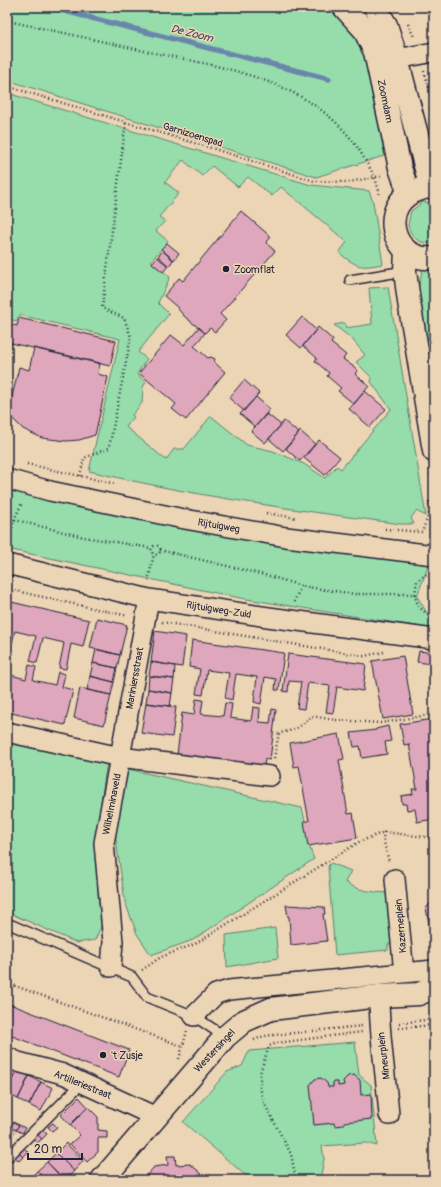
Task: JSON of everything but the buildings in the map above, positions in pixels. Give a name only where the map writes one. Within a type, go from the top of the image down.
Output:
[{"type":"main road","name":"Zoomdam","points":[[375,7],[386,25],[397,59],[432,188]]},
{"type":"main road","name":"Zoomdam","points":[[349,9],[364,29],[375,52],[400,168],[409,194]]},
{"type":"main road","points":[[432,188],[416,190],[409,194],[398,206],[393,219],[397,239],[406,261],[434,451]]},
{"type":"main road","points":[[406,261],[422,258],[434,258]]},
{"type":"main road","name":"Westersingel","points":[[102,1180],[225,1037],[244,1021],[271,1008],[379,996],[429,993]]},
{"type":"street","points":[[397,59],[434,52]]},
{"type":"street","name":"Rijtuigweg","points":[[7,479],[30,486],[179,518],[432,564]]},
{"type":"street","name":"Rijtuigweg-Zuid","points":[[7,564],[147,598],[268,617],[427,637]]},
{"type":"street","name":"Mariniersstraat","points":[[120,757],[147,598]]},
{"type":"street","points":[[7,732],[120,757],[270,776]]},
{"type":"street","name":"Wilhelminaveld","points":[[111,967],[113,942],[104,843],[120,757]]},
{"type":"street","name":"Kazerneplein","points":[[395,879],[404,973]]},
{"type":"street","points":[[194,1016],[216,994],[229,990],[434,970]]},
{"type":"street","name":"Mineurplein","points":[[379,996],[380,1027],[389,1115]]},
{"type":"street","name":"Artilleriestraat","points":[[7,1057],[18,1062],[63,1074],[156,1117]]},
{"type":"lane","points":[[350,280],[406,261]]},
{"type":"lane","points":[[7,923],[132,977],[148,997],[194,1016],[225,1037]]},
{"type":"lane","points":[[7,1158],[82,1083]]},
{"type":"path","name":"Garnizoenspad","points":[[7,21],[222,68],[278,85],[316,106],[348,134],[376,178],[349,182],[314,181],[126,121],[7,86]]},
{"type":"path","points":[[80,476],[84,458],[109,448],[131,336],[124,318],[102,308],[126,121]]},
{"type":"path","points":[[22,462],[124,486]]},
{"type":"path","points":[[7,548],[14,520],[30,486]]},
{"type":"path","points":[[383,528],[422,532],[430,513],[429,502],[434,501]]},
{"type":"path","points":[[258,512],[297,518]]},
{"type":"path","points":[[7,518],[84,537],[151,548],[156,545],[160,547],[160,550],[273,577],[301,586],[355,594],[415,594]]},
{"type":"path","points":[[147,598],[154,554],[151,548]]},
{"type":"path","points":[[154,554],[158,554],[160,550]]},
{"type":"path","points":[[432,564],[417,581],[415,594],[417,604],[434,617]]},
{"type":"path","points":[[434,662],[431,666],[434,686]]},
{"type":"path","points":[[270,776],[279,733],[292,731],[303,725],[311,716],[336,720],[381,723],[434,714]]},
{"type":"path","points":[[384,832],[385,845],[395,879]]},
{"type":"path","points":[[132,977],[161,957],[195,944],[359,842],[384,832],[434,838]]},
{"type":"path","points":[[7,983],[182,1046]]},
{"type":"path","points":[[294,1180],[295,1175],[291,1154],[264,1103],[260,1087],[260,1073],[269,1046],[277,1043],[434,1019]]},
{"type":"path","points":[[252,1041],[264,1036],[380,1027],[434,1025]]},
{"type":"green space","points":[[7,7],[323,7],[348,22],[354,30],[360,43],[370,74],[387,155],[316,177],[7,80]]},
{"type":"green space","points":[[7,93],[311,185],[369,191],[373,202],[383,264],[360,266],[351,262],[339,253],[347,242],[281,187],[272,196],[248,177],[238,187],[212,166],[202,176],[183,160],[165,182],[179,193],[159,217],[165,221],[156,231],[168,241],[151,261],[170,277],[158,303],[169,314],[138,352],[147,359],[137,374],[146,382],[143,387],[142,403],[132,415],[134,417],[126,427],[166,460],[174,449],[184,449],[211,416],[247,445],[273,451],[304,464],[325,478],[337,466],[341,469],[391,409],[371,382],[372,378],[356,362],[365,355],[352,339],[334,325],[345,323],[346,328],[372,324],[369,288],[388,287],[426,516],[416,511],[411,518],[414,524],[401,524],[283,508],[205,495],[89,471],[120,339],[20,315],[16,321],[7,318]]},
{"type":"green space","points":[[423,202],[434,203],[433,243],[416,239],[409,230],[408,225],[411,211]]},
{"type":"green space","points":[[434,266],[434,377],[418,288],[423,267]]},
{"type":"green space","points":[[7,485],[422,560],[428,567],[417,596],[434,625],[434,629],[240,598],[7,549]]},
{"type":"green space","points":[[7,738],[107,761],[95,843],[104,920],[95,940],[77,943],[7,912]]},
{"type":"green space","points":[[123,768],[302,808],[310,848],[314,859],[193,940],[151,955],[137,934],[125,902],[115,833]]},
{"type":"green space","points":[[331,863],[351,871],[345,882],[350,885],[365,890],[388,893],[393,944],[388,944],[388,950],[335,955],[328,866]]},
{"type":"green space","points":[[275,928],[278,958],[227,967],[226,935]]},
{"type":"green space","points":[[355,1042],[359,1075],[371,1085],[377,1146],[366,1143],[322,1146],[324,1159],[320,1180],[251,1180],[183,1122],[227,1072],[242,1066],[249,1051]]},
{"type":"waterway","name":"De Zoom","points":[[49,7],[329,79]]},
{"type":"place","name":"Zoomflat","points":[[226,269]]},
{"type":"place","name":"'t Zusje","points":[[103,1055]]}]
